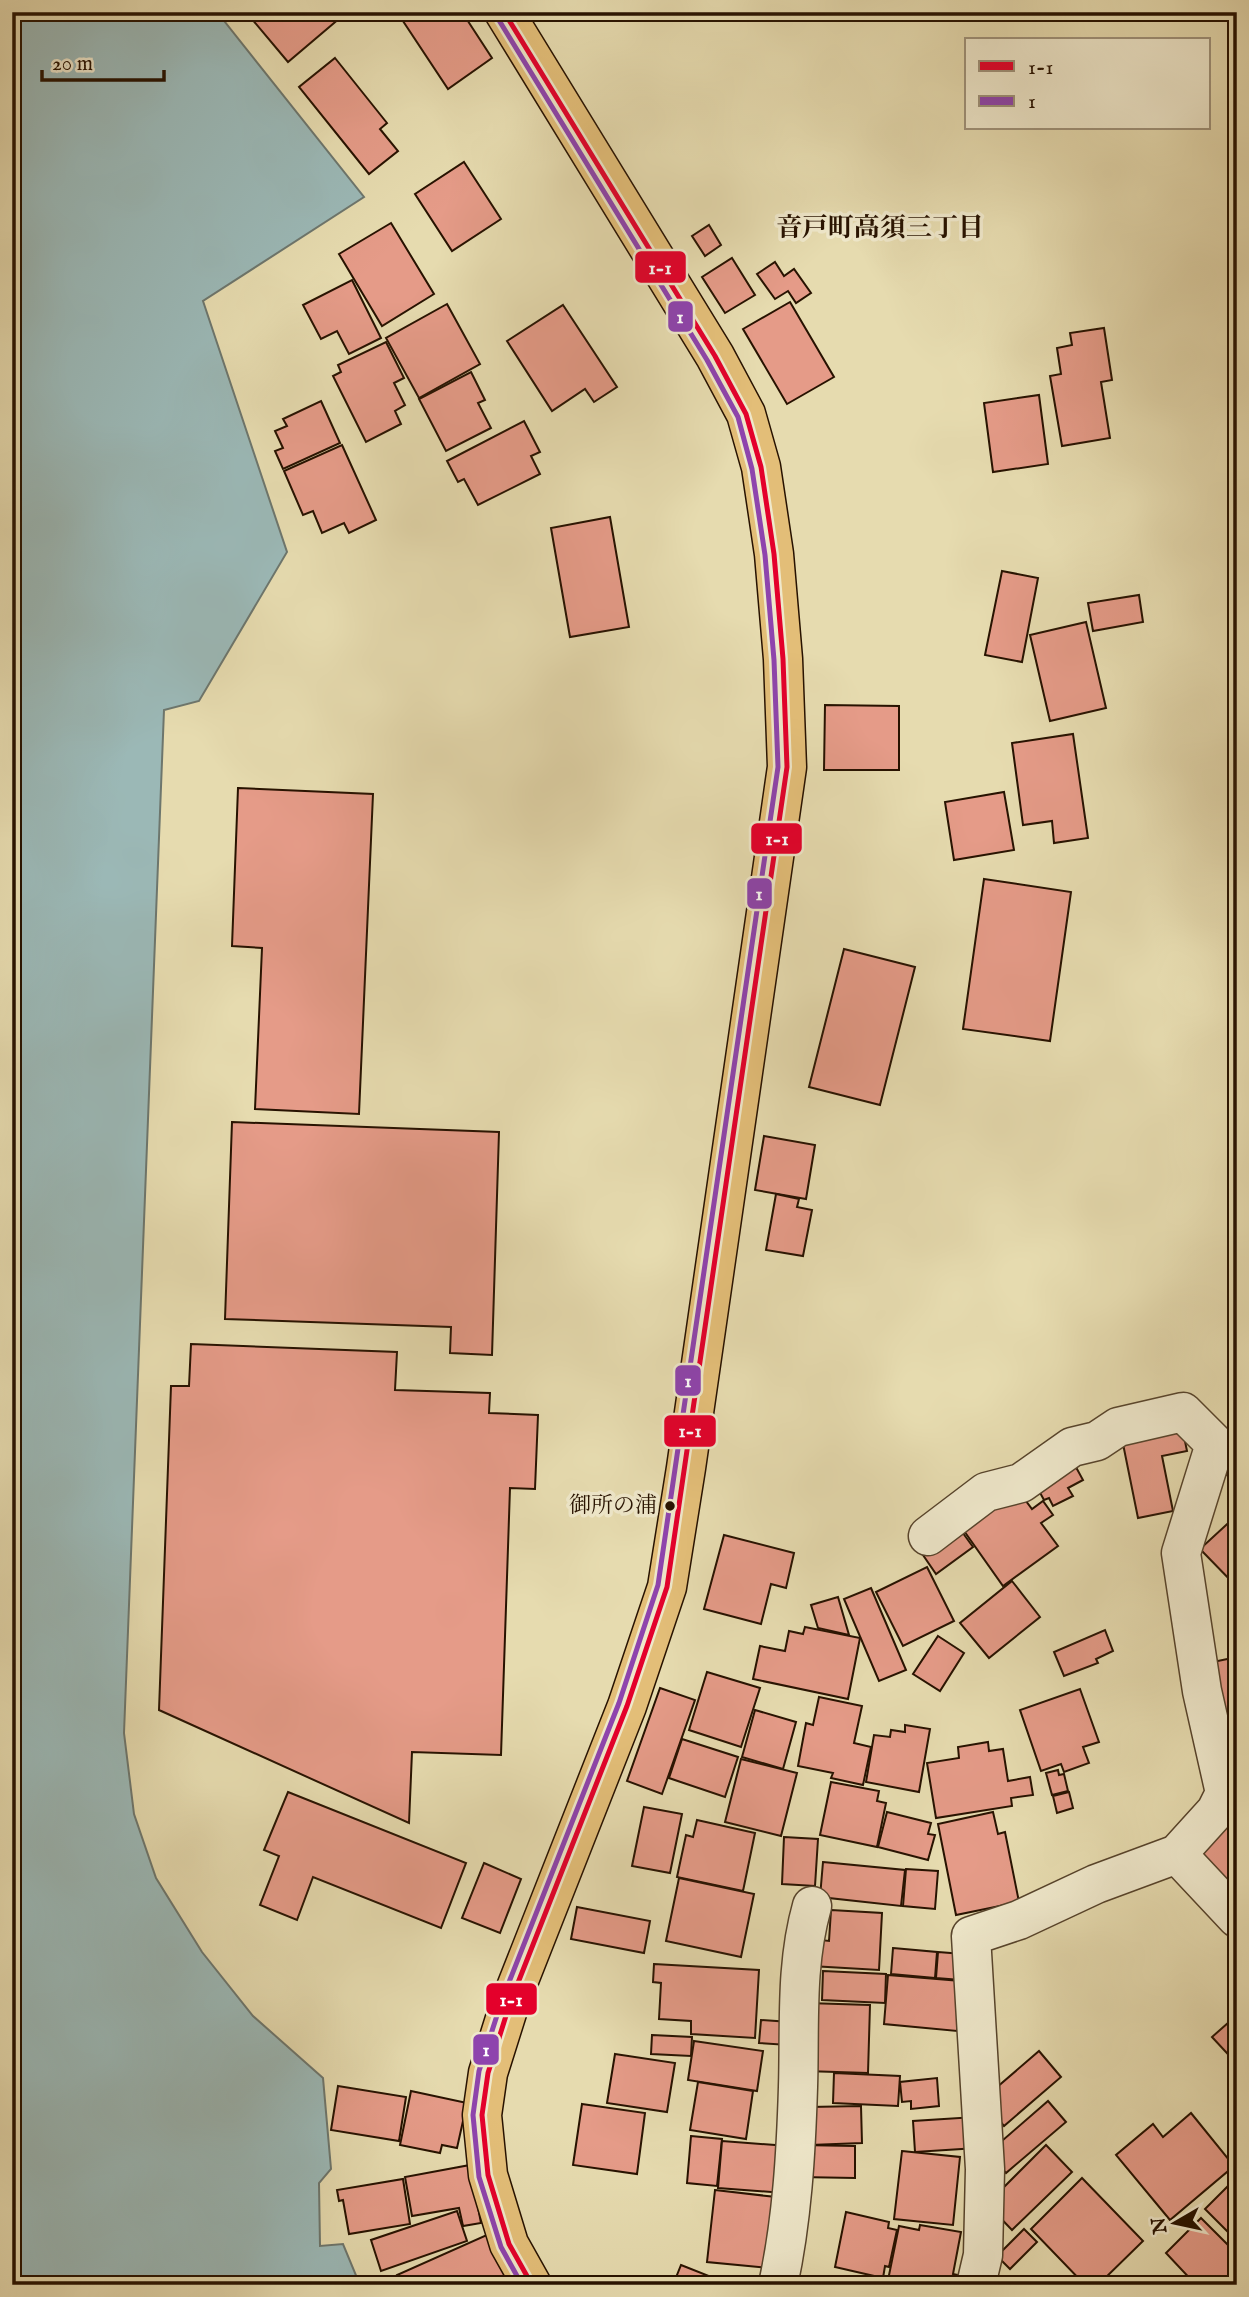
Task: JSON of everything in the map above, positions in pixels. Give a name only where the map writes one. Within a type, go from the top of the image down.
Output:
[{"type":"highway","points":[[504,12],[715,356],[746,414],[761,467],[774,554],[783,659],[787,767],[667,1587],[627,1706],[510,2003],[488,2073],[482,2115],[488,2175],[509,2244],[532,2285]]},
{"type":"street","points":[[928,1536],[986,1492],[1021,1483],[1072,1447],[1097,1441],[1118,1427],[1183,1412],[1215,1444],[1181,1553],[1202,1692],[1225,1793],[1216,1811],[1177,1854],[1074,1894],[1019,1920],[971,1936],[985,2169],[983,2255],[976,2285]]},
{"type":"street","points":[[1177,1854],[1237,1918]]},
{"type":"street","points":[[778,2285],[792,2198],[798,2087],[797,2006],[803,1936],[812,1906]]},
{"type":"water","points":[[12,12],[217,12],[364,197],[203,301],[287,552],[199,701],[164,710],[124,1733],[134,1814],[156,1878],[202,1952],[253,2016],[323,2078],[331,2169],[319,2183],[320,2246],[343,2244],[360,2285],[12,2285]]},
{"type":"building","points":[[246,12],[347,12],[288,62]]},
{"type":"building","points":[[397,12],[462,12],[492,58],[448,89]]},
{"type":"building","points":[[335,58],[387,123],[380,129],[398,151],[369,174],[299,87]]},
{"type":"building","points":[[464,162],[501,219],[452,251],[415,194]]},
{"type":"building","points":[[391,223],[434,294],[382,326],[339,254]]},
{"type":"building","points":[[709,225],[721,245],[705,256],[692,236]]},
{"type":"building","points":[[732,258],[755,295],[725,313],[702,277]]},
{"type":"building","points":[[775,262],[784,276],[794,269],[811,293],[796,303],[788,291],[775,299],[757,274]]},
{"type":"building","points":[[352,280],[381,338],[349,354],[337,331],[321,339],[303,305]]},
{"type":"building","points":[[790,302],[834,377],[787,404],[743,329]]},
{"type":"building","points":[[447,304],[480,364],[419,398],[386,338]]},
{"type":"building","points":[[563,305],[617,387],[594,402],[585,389],[552,411],[507,341]]},
{"type":"building","points":[[1104,328],[1112,380],[1101,382],[1110,438],[1062,446],[1050,376],[1061,374],[1057,348],[1072,345],[1070,333]]},
{"type":"building","points":[[386,342],[404,378],[394,383],[405,405],[395,411],[401,424],[366,442],[333,376],[341,372],[338,365]]},
{"type":"building","points":[[471,372],[485,400],[478,403],[491,428],[446,451],[419,399]]},
{"type":"building","points":[[1039,395],[1048,464],[993,472],[984,403]]},
{"type":"building","points":[[321,401],[340,443],[283,469],[275,451],[283,448],[275,431],[287,426],[283,419]]},
{"type":"building","points":[[524,421],[540,452],[531,456],[540,474],[478,505],[464,479],[458,482],[447,461]]},
{"type":"building","points":[[342,445],[376,520],[349,533],[344,523],[322,533],[313,511],[303,515],[284,471]]},
{"type":"building","points":[[610,517],[629,627],[570,637],[551,528]]},
{"type":"building","points":[[1002,571],[1038,578],[1022,662],[985,655]]},
{"type":"building","points":[[1139,595],[1143,622],[1093,631],[1088,603]]},
{"type":"building","points":[[1086,622],[1106,708],[1050,721],[1030,635]]},
{"type":"building","points":[[825,705],[899,706],[899,770],[824,770]]},
{"type":"building","points":[[1073,734],[1088,838],[1054,843],[1052,821],[1023,825],[1012,743]]},
{"type":"building","points":[[238,788],[373,794],[359,1114],[255,1109],[262,948],[232,946]]},
{"type":"building","points":[[1004,792],[1014,850],[954,860],[945,802]]},
{"type":"building","points":[[984,879],[1071,892],[1050,1041],[963,1029]]},
{"type":"building","points":[[844,949],[915,967],[880,1105],[809,1087]]},
{"type":"building","points":[[232,1122],[499,1132],[492,1355],[450,1353],[451,1327],[225,1319]]},
{"type":"building","points":[[764,1136],[815,1145],[806,1199],[755,1190]]},
{"type":"building","points":[[776,1194],[799,1199],[797,1207],[812,1210],[803,1256],[766,1250]]},
{"type":"building","points":[[191,1344],[397,1352],[395,1390],[490,1393],[489,1413],[538,1415],[535,1489],[510,1488],[501,1755],[412,1752],[409,1823],[159,1710],[171,1386],[189,1386]]},
{"type":"building","points":[[1180,1417],[1187,1451],[1162,1456],[1173,1511],[1138,1518],[1120,1429]]},
{"type":"building","points":[[1071,1458],[1083,1480],[1068,1488],[1073,1496],[1053,1506],[1049,1498],[1044,1500],[1032,1478]]},
{"type":"building","points":[[1237,1458],[1237,1487],[1223,1470]]},
{"type":"building","points":[[1017,1489],[1032,1509],[1043,1501],[1053,1515],[1041,1523],[1058,1546],[1003,1586],[962,1528]]},
{"type":"building","points":[[1237,1515],[1237,1587],[1200,1549]]},
{"type":"building","points":[[960,1529],[973,1547],[936,1574],[923,1555]]},
{"type":"building","points":[[724,1535],[794,1553],[786,1588],[771,1584],[761,1624],[704,1609]]},
{"type":"building","points":[[927,1567],[954,1621],[903,1646],[876,1592]]},
{"type":"building","points":[[1012,1581],[1040,1617],[989,1658],[960,1623]]},
{"type":"building","points":[[871,1588],[906,1670],[879,1681],[844,1599]]},
{"type":"building","points":[[838,1597],[849,1635],[818,1628],[811,1605]]},
{"type":"building","points":[[805,1627],[860,1638],[848,1699],[753,1679],[760,1646],[785,1651],[789,1631],[803,1634]]},
{"type":"building","points":[[1105,1630],[1113,1651],[1096,1659],[1098,1663],[1064,1676],[1054,1652]]},
{"type":"building","points":[[938,1636],[964,1653],[940,1691],[913,1674]]},
{"type":"building","points":[[1237,1657],[1237,1712],[1219,1716],[1208,1663]]},
{"type":"building","points":[[707,1672],[760,1688],[741,1747],[689,1730]]},
{"type":"building","points":[[660,1688],[695,1700],[662,1794],[627,1781]]},
{"type":"building","points":[[1080,1689],[1099,1742],[1083,1747],[1089,1763],[1064,1772],[1061,1764],[1041,1771],[1020,1710]]},
{"type":"building","points":[[819,1697],[862,1706],[854,1743],[871,1747],[863,1785],[831,1778],[833,1773],[798,1766],[806,1723],[813,1725]]},
{"type":"building","points":[[755,1710],[796,1722],[783,1769],[742,1757]]},
{"type":"building","points":[[1237,1720],[1237,1790],[1217,1726]]},
{"type":"building","points":[[905,1725],[930,1729],[919,1792],[866,1782],[874,1735],[890,1737],[891,1730],[905,1732]]},
{"type":"building","points":[[682,1739],[738,1757],[725,1797],[669,1778]]},
{"type":"building","points":[[988,1742],[989,1751],[1003,1749],[1008,1781],[1030,1777],[1033,1795],[1011,1798],[1012,1806],[936,1818],[927,1763],[959,1758],[958,1747]]},
{"type":"building","points":[[741,1759],[797,1773],[781,1836],[725,1822]]},
{"type":"building","points":[[1058,1770],[1059,1775],[1064,1774],[1068,1791],[1052,1795],[1046,1773]]},
{"type":"building","points":[[831,1782],[879,1791],[877,1801],[886,1803],[877,1847],[820,1835]]},
{"type":"building","points":[[288,1792],[466,1863],[441,1928],[313,1877],[297,1920],[260,1905],[279,1856],[264,1850]]},
{"type":"building","points":[[1069,1792],[1073,1808],[1057,1813],[1053,1796]]},
{"type":"building","points":[[644,1807],[682,1814],[670,1873],[632,1866]]},
{"type":"building","points":[[887,1812],[931,1823],[928,1834],[935,1835],[928,1860],[878,1847]]},
{"type":"building","points":[[993,1812],[998,1834],[1005,1832],[1019,1902],[956,1915],[938,1824]]},
{"type":"building","points":[[1232,1812],[1237,1817],[1237,1908],[1187,1853]]},
{"type":"building","points":[[697,1820],[755,1833],[743,1891],[677,1877],[686,1835],[693,1837]]},
{"type":"building","points":[[784,1837],[818,1839],[815,1886],[782,1884]]},
{"type":"building","points":[[823,1862],[905,1870],[901,1906],[820,1897]]},
{"type":"building","points":[[484,1863],[521,1879],[500,1933],[462,1918]]},
{"type":"building","points":[[906,1869],[938,1871],[935,1909],[903,1906]]},
{"type":"building","points":[[679,1878],[754,1894],[741,1957],[666,1941]]},
{"type":"building","points":[[577,1907],[650,1921],[644,1953],[571,1939]]},
{"type":"building","points":[[831,1910],[882,1913],[879,1970],[811,1966],[813,1939],[829,1941]]},
{"type":"building","points":[[893,1948],[937,1952],[935,1978],[891,1974]]},
{"type":"building","points":[[938,1952],[963,1954],[961,1980],[936,1978]]},
{"type":"building","points":[[654,1964],[759,1970],[755,2038],[691,2034],[691,2021],[659,2019],[661,1983],[653,1982]]},
{"type":"building","points":[[823,1971],[886,1974],[885,2003],[822,2000]]},
{"type":"building","points":[[888,1975],[961,1981],[957,2031],[884,2024]]},
{"type":"building","points":[[807,2003],[870,2005],[868,2073],[805,2071]]},
{"type":"building","points":[[1237,2015],[1237,2064],[1212,2037]]},
{"type":"building","points":[[761,2020],[790,2022],[788,2045],[759,2043]]},
{"type":"building","points":[[652,2035],[692,2037],[691,2056],[651,2054]]},
{"type":"building","points":[[694,2041],[763,2051],[757,2091],[688,2080]]},
{"type":"building","points":[[1039,2051],[1061,2077],[1004,2126],[988,2107],[989,2094]]},
{"type":"building","points":[[615,2054],[675,2063],[667,2112],[607,2103]]},
{"type":"building","points":[[834,2073],[900,2076],[898,2106],[833,2103]]},
{"type":"building","points":[[937,2078],[939,2106],[911,2109],[911,2101],[902,2102],[900,2082]]},
{"type":"building","points":[[698,2082],[753,2091],[746,2139],[690,2130]]},
{"type":"building","points":[[338,2086],[406,2097],[399,2141],[331,2130]]},
{"type":"building","points":[[411,2091],[467,2103],[457,2148],[442,2145],[440,2153],[400,2145]]},
{"type":"building","points":[[1048,2101],[1066,2122],[1006,2173],[988,2153]]},
{"type":"building","points":[[582,2104],[645,2113],[637,2174],[573,2165]]},
{"type":"building","points":[[861,2106],[862,2143],[810,2145],[809,2107]]},
{"type":"building","points":[[1191,2113],[1234,2166],[1170,2220],[1116,2155],[1153,2124],[1163,2137]]},
{"type":"building","points":[[975,2117],[977,2148],[915,2152],[913,2121]]},
{"type":"building","points":[[691,2136],[722,2139],[717,2186],[687,2183]]},
{"type":"building","points":[[722,2141],[788,2146],[784,2193],[718,2188]]},
{"type":"building","points":[[800,2145],[855,2146],[855,2178],[799,2177]]},
{"type":"building","points":[[1046,2145],[1072,2172],[1012,2230],[987,2204]]},
{"type":"building","points":[[902,2151],[960,2157],[953,2225],[894,2219]]},
{"type":"building","points":[[470,2165],[481,2223],[463,2226],[459,2208],[412,2216],[405,2177]]},
{"type":"building","points":[[1237,2177],[1237,2241],[1205,2209]]},
{"type":"building","points":[[1082,2178],[1143,2241],[1098,2285],[1085,2285],[1031,2229]]},
{"type":"building","points":[[403,2179],[410,2224],[349,2234],[343,2200],[339,2201],[337,2190]]},
{"type":"building","points":[[715,2190],[776,2197],[768,2268],[707,2262]]},
{"type":"building","points":[[457,2211],[467,2241],[381,2271],[371,2240]]},
{"type":"building","points":[[846,2212],[889,2222],[888,2228],[897,2230],[889,2267],[885,2266],[883,2278],[835,2267]]},
{"type":"building","points":[[1201,2218],[1237,2254],[1237,2267],[1219,2285],[1196,2285],[1166,2253]]},
{"type":"building","points":[[920,2225],[961,2232],[953,2274],[967,2277],[966,2285],[887,2285],[899,2226],[919,2230]]},
{"type":"building","points":[[1024,2229],[1037,2242],[1010,2269],[997,2256]]},
{"type":"building","points":[[489,2234],[511,2283],[401,2285],[397,2275]]},
{"type":"building","points":[[681,2265],[714,2278],[712,2285],[673,2285]]},
{"type":"transit line","name":"1-1","points":[[504,12],[715,356],[746,414],[761,467],[774,554],[783,659],[787,767],[667,1587],[627,1706],[510,2003],[488,2073],[482,2115],[488,2175],[509,2244],[532,2285]]},
{"type":"transit line","name":"1","points":[[497,17],[707,360],[738,417],[752,469],[765,555],[774,660],[778,767],[658,1585],[619,1703],[502,2000],[479,2071],[473,2115],[479,2177],[501,2247],[522,2285]]},
{"type":"place","name":"御所の浦","points":[[670,1506]]},
{"type":"district","name":"音戸町高須三丁目","points":[[880,228]]}]
